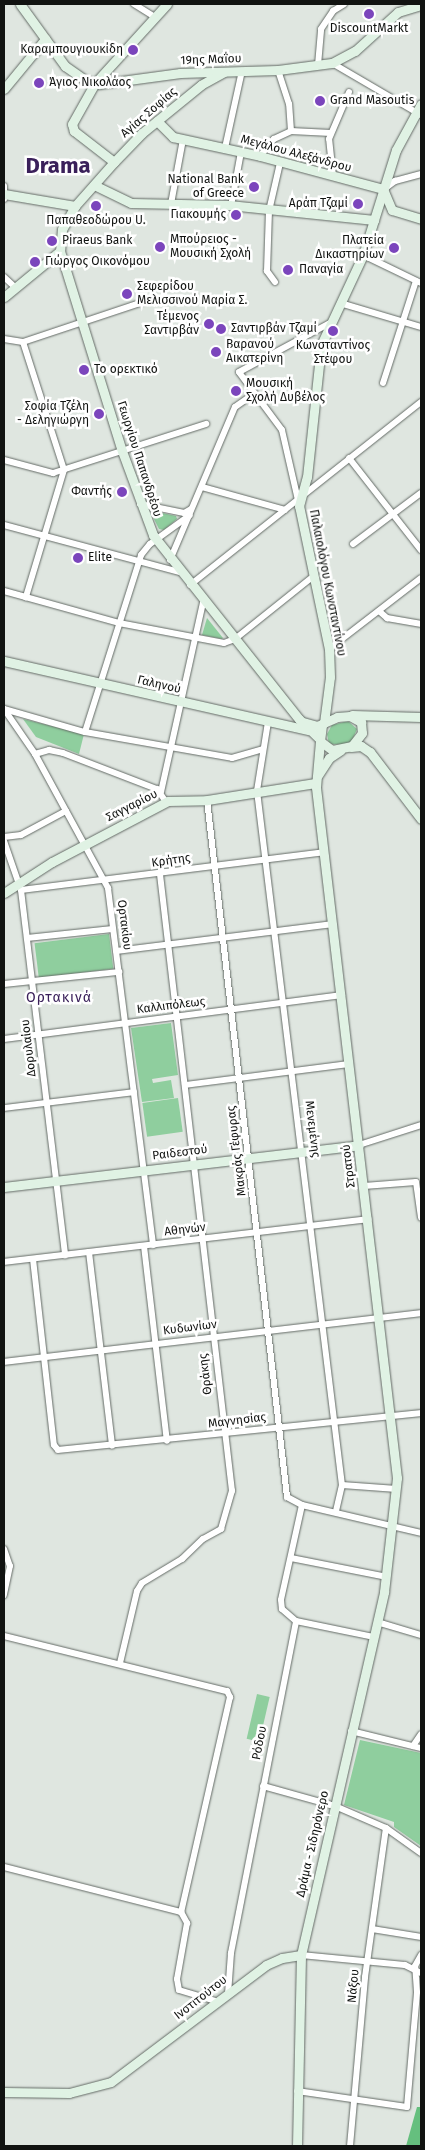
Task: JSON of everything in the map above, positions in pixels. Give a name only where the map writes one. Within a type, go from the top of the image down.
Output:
[{"type":"street","points":[[20,4],[67,68],[95,83]]},
{"type":"street","points":[[134,4],[155,17]]},
{"type":"street","points":[[114,162],[72,128],[95,83],[167,4]]},
{"type":"street","points":[[318,64],[320,29],[333,11],[344,4]]},
{"type":"street","name":"19ης Μαΐου","points":[[95,83],[198,72],[278,70],[332,63],[355,51],[398,12],[421,5]]},
{"type":"street","points":[[4,89],[45,39]]},
{"type":"street","points":[[332,63],[420,110]]},
{"type":"street","points":[[278,70],[289,104],[291,131]]},
{"type":"street","points":[[225,148],[242,71]]},
{"type":"street","points":[[198,72],[201,85]]},
{"type":"street","name":"Αγίας Σοφίας","points":[[60,251],[62,229],[75,206],[114,162],[157,121],[201,85],[224,72]]},
{"type":"street","points":[[333,176],[331,133],[348,92]]},
{"type":"street","name":"Παλαιολόγου Κωνσταντίνου","points":[[323,723],[330,677],[329,649],[299,499],[307,477],[322,341],[362,255],[402,137],[420,110]]},
{"type":"street","name":"Μεγάλου Αλεξάνδρου","points":[[157,121],[171,136],[260,156],[280,163],[383,189]]},
{"type":"street","points":[[260,156],[274,139],[291,131],[331,133]]},
{"type":"street","points":[[171,204],[184,139]]},
{"type":"street","points":[[231,206],[241,152]]},
{"type":"street","points":[[275,282],[267,271],[269,211],[280,163]]},
{"type":"street","points":[[392,210],[383,189],[394,181],[421,174]]},
{"type":"street","points":[[94,185],[130,202],[231,206],[374,220],[392,210],[421,219]]},
{"type":"street","points":[[4,194],[75,206]]},
{"type":"street","points":[[4,297],[60,251]]},
{"type":"street","name":"Γεωργίου Παπανδρέου","points":[[60,251],[122,451],[140,504],[156,541],[299,719],[319,739]]},
{"type":"street","points":[[362,255],[419,282],[403,322],[383,383]]},
{"type":"street","points":[[4,277],[16,288]]},
{"type":"street","points":[[4,339],[23,342],[146,301]]},
{"type":"street","points":[[340,303],[421,327]]},
{"type":"street","points":[[299,499],[283,433],[239,372],[330,323]]},
{"type":"street","points":[[23,342],[64,470],[26,597]]},
{"type":"street","points":[[170,560],[235,407],[255,393]]},
{"type":"street","points":[[190,585],[421,402]]},
{"type":"street","points":[[4,460],[48,473],[64,470],[206,424]]},
{"type":"street","points":[[349,458],[421,550]]},
{"type":"street","points":[[202,487],[285,510]]},
{"type":"street","points":[[353,544],[421,492]]},
{"type":"street","points":[[140,504],[184,513],[194,506]]},
{"type":"street","points":[[85,732],[138,561],[147,548],[190,515]]},
{"type":"street","points":[[4,525],[180,572]]},
{"type":"street","points":[[4,591],[119,623],[224,643],[235,639],[315,575]]},
{"type":"street","points":[[329,649],[421,578]]},
{"type":"street","points":[[166,802],[161,792],[204,602]]},
{"type":"street","points":[[379,611],[388,618],[421,624]]},
{"type":"street","name":"Γαληνού","points":[[4,661],[309,731]]},
{"type":"street","points":[[4,710],[85,732],[232,758],[263,749]]},
{"type":"street","name":"Ορτακίου","points":[[4,710],[35,754],[108,888],[154,1245]]},
{"type":"street","points":[[299,719],[312,726],[346,715],[421,717]]},
{"type":"street","points":[[346,715],[358,719],[370,752],[421,818]]},
{"type":"street","points":[[316,780],[329,758],[358,742],[363,730],[375,715]]},
{"type":"street","name":"Μενεμένης","points":[[268,722],[258,791],[304,1152],[342,1485],[336,1512]]},
{"type":"street","points":[[323,723],[319,739],[330,750],[360,746],[370,752]]},
{"type":"street","name":"Στρατού","points":[[319,739],[316,780],[391,1415],[397,1489],[391,1553]]},
{"type":"street","points":[[35,754],[49,750],[63,753],[161,792]]},
{"type":"street","name":"Σαγγαρίου","points":[[4,893],[20,887],[83,845],[166,802],[207,800],[316,780]]},
{"type":"street","name":"Μακράς Γέφυρας","points":[[207,800],[250,1158],[278,1426],[288,1500],[302,1504]]},
{"type":"street","points":[[4,839],[21,835],[66,811]]},
{"type":"street","name":"Δορυλαίου","points":[[4,839],[20,887],[57,1180],[64,1255]]},
{"type":"street","name":"Κρήτης","points":[[20,887],[104,881],[324,852]]},
{"type":"street","name":"Θράκης","points":[[120,1663],[137,1591],[142,1583],[182,1559],[203,1539],[221,1529],[232,1491],[160,874]]},
{"type":"street","points":[[116,951],[333,924]]},
{"type":"street","points":[[27,938],[114,930]]},
{"type":"street","points":[[4,984],[119,972]]},
{"type":"street","name":"Καλλιπόλεως","points":[[4,1039],[342,996]]},
{"type":"street","points":[[185,1085],[350,1064]]},
{"type":"street","points":[[4,1108],[134,1092]]},
{"type":"street","points":[[359,1145],[421,1125]]},
{"type":"street","name":"Ραιδεστού","points":[[4,1187],[359,1145]]},
{"type":"street","points":[[364,1186],[416,1182],[421,1218]]},
{"type":"street","name":"Αθηνών","points":[[4,1262],[368,1219]]},
{"type":"street","points":[[144,1246],[168,1441]]},
{"type":"street","points":[[89,1252],[112,1446]]},
{"type":"street","points":[[33,1259],[44,1357]]},
{"type":"street","name":"Κυδωνίων","points":[[4,1362],[421,1312]]},
{"type":"street","name":"Μαγνησίας","points":[[44,1357],[55,1448],[112,1446],[168,1441],[278,1426],[421,1413]]},
{"type":"street","points":[[342,1485],[397,1489]]},
{"type":"street","points":[[374,1637],[296,1621],[285,1613],[281,1604],[302,1504],[421,1533]]},
{"type":"street","points":[[4,1548],[10,1566],[4,1595]]},
{"type":"street","name":"Δράμα - Σιδηρόνερο","points":[[297,2146],[301,1955],[374,1637],[391,1553]]},
{"type":"street","points":[[290,1558],[387,1577]]},
{"type":"street","name":"Ρόδου","points":[[228,1994],[231,1953],[296,1621]]},
{"type":"street","points":[[377,1622],[421,1635]]},
{"type":"street","points":[[4,1636],[120,1663],[227,1691],[230,1697],[181,1912],[187,1923],[177,1979],[179,1990],[219,2002]]},
{"type":"street","points":[[351,1731],[421,1748]]},
{"type":"street","points":[[413,1746],[421,1734]]},
{"type":"street","points":[[263,1786],[335,1806],[386,1828],[421,1853]]},
{"type":"street","name":"Νάξου","points":[[350,2146],[356,2100],[367,1962],[386,1828]]},
{"type":"street","points":[[4,1867],[181,1912]]},
{"type":"street","points":[[372,1929],[421,1937]]},
{"type":"street","name":"Ινστιτούτου","points":[[4,2092],[68,2093],[105,2084],[270,1963],[301,1955],[405,1965],[418,1971]]},
{"type":"street","points":[[297,2091],[406,2108],[414,2053],[418,1971],[421,1955]]},
{"type":"green space","points":[[158,512],[176,516],[177,519],[164,530],[159,529],[154,519]]},
{"type":"green space","points":[[207,618],[223,638],[222,639],[202,635]]},
{"type":"green space","points":[[23,719],[84,734],[79,754],[36,737]]},
{"type":"green space","points":[[348,721],[357,729],[352,741],[345,745],[329,744],[327,734],[332,725]]},
{"type":"green space","points":[[109,934],[113,969],[39,978],[35,943]]},
{"type":"green space","points":[[171,1023],[178,1075],[152,1079],[153,1083],[171,1080],[174,1098],[142,1102],[131,1028]]},
{"type":"green space","points":[[178,1098],[183,1132],[147,1137],[142,1103]]},
{"type":"green space","points":[[257,1694],[270,1697],[259,1742],[247,1739]]},
{"type":"green space","points":[[360,1740],[421,1753],[421,1846],[394,1827],[394,1822],[344,1805]]},
{"type":"green space","points":[[417,2107],[421,2107],[421,2146],[406,2146]]},
{"type":"place","name":"DiscountMarkt","points":[[369,14]]},
{"type":"place","name":"Καραμπουγιουκίδη","points":[[133,50]]},
{"type":"place","name":"Άγιος Νικολάος","points":[[39,83]]},
{"type":"place","name":"Grand Masoutis","points":[[320,101]]},
{"type":"place","name":"National Bank of Greece","points":[[254,187]]},
{"type":"place","name":"Αράπ Τζαμί","points":[[358,204]]},
{"type":"place","name":"Παπαθεοδώρου U.","points":[[96,206]]},
{"type":"place","name":"Γιακουμής","points":[[236,215]]},
{"type":"place","name":"Piraeus Bank","points":[[52,241]]},
{"type":"place","name":"Μπούρειος - Μουσική Σχολή","points":[[160,247]]},
{"type":"place","name":"Πλατεία Δικαστηρίων","points":[[394,248]]},
{"type":"place","name":"Γιώργος Οικονόμου","points":[[35,262]]},
{"type":"place","name":"Παναγία","points":[[288,270]]},
{"type":"place","name":"Σεφερίδου Μελισσινού Μαρία Σ.","points":[[127,294]]},
{"type":"place","name":"Τέμενος Σαντιρβάν","points":[[209,324]]},
{"type":"place","name":"Σαντιρβάν Τζαμί","points":[[221,329]]},
{"type":"place","name":"Κωνσταντίνος Στέφου","points":[[333,331]]},
{"type":"place","name":"Βαρανού Αικατερίνη","points":[[216,352]]},
{"type":"place","name":"Το ορεκτικό","points":[[84,370]]},
{"type":"place","name":"Μουσική Σχολή Δυβέλος","points":[[236,391]]},
{"type":"place","name":"Σοφία Τζέλη - Δεληγιώργη","points":[[99,414]]},
{"type":"place","name":"Φαντής","points":[[122,492]]},
{"type":"place","name":"Elite","points":[[78,558]]},
{"type":"district","name":"Drama","points":[[58,166]]},
{"type":"district","name":"Ορτακινά","points":[[59,998]]}]
